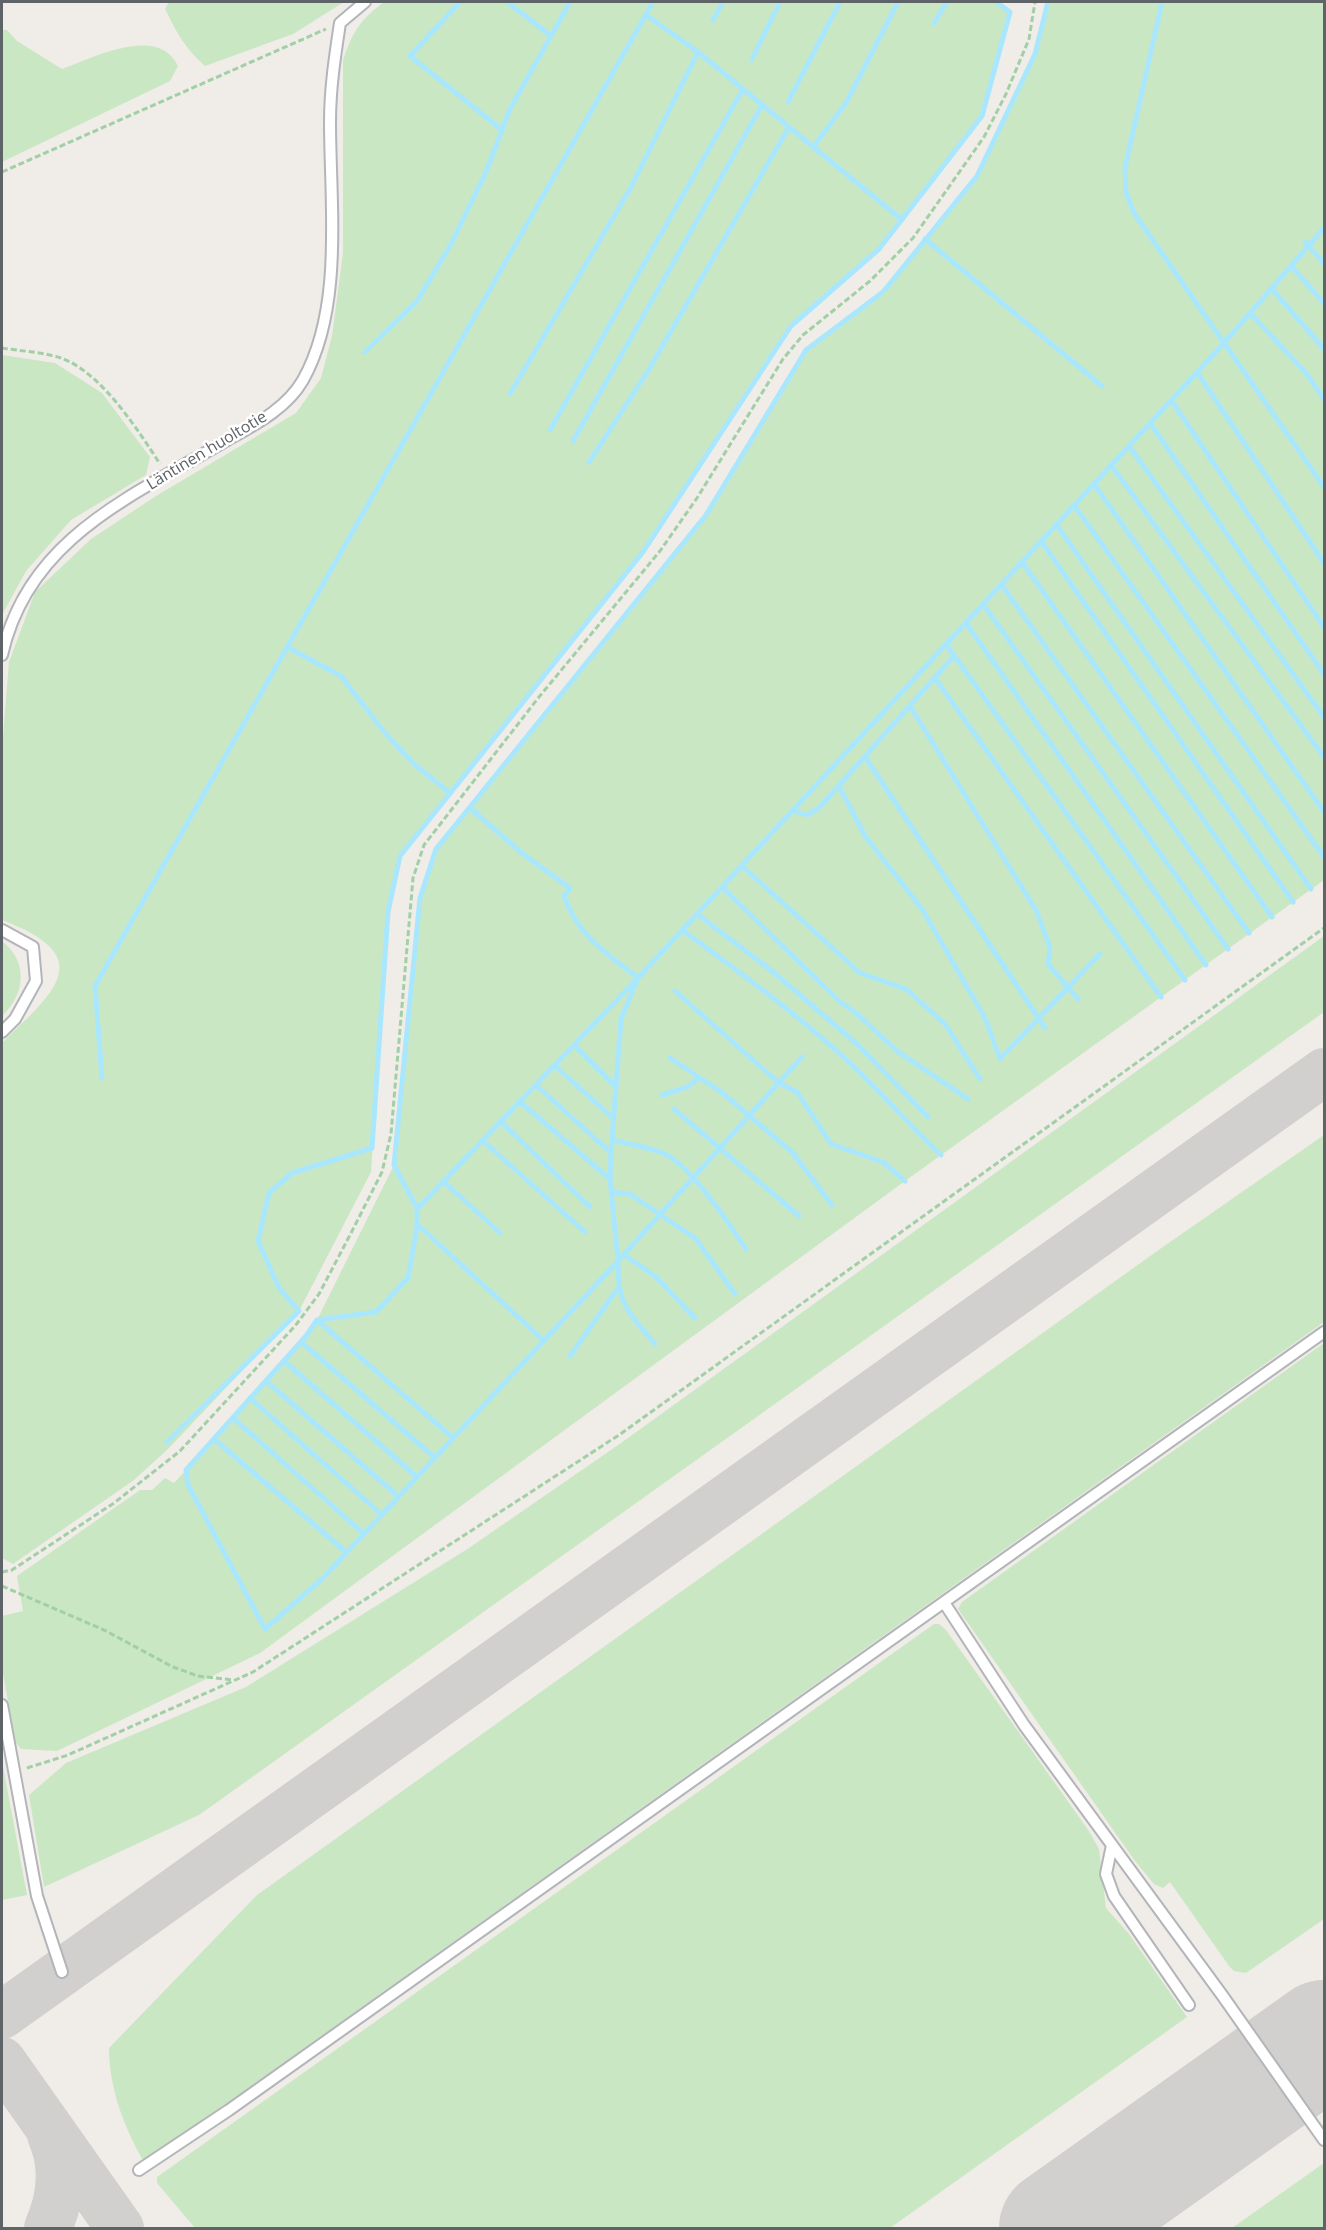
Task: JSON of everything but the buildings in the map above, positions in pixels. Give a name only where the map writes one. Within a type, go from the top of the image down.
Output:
[{"type":"lane","points":[[340,23],[365,2]]},
{"type":"lane","name":"Läntinen huoltotie","points":[[2,655],[15,611],[30,584],[49,560],[77,533],[109,508],[265,418],[296,390],[315,355],[330,267],[332,78],[340,23]]},
{"type":"lane","points":[[2,930],[33,947],[36,981],[15,1018],[2,1032]]},
{"type":"lane","points":[[139,2169],[229,2110],[945,1604],[1324,1332]]},
{"type":"lane","points":[[945,1604],[1024,1725],[1324,2140]]},
{"type":"lane","points":[[2,1705],[37,1896],[62,1972]]},
{"type":"lane","points":[[1112,1845],[1107,1874],[1114,1896],[1189,2005]]},
{"type":"path","points":[[2,1572],[12,1570],[114,1503],[180,1451],[295,1326],[318,1294],[382,1172],[391,1134],[413,878],[424,845],[539,698],[660,551],[697,498],[783,359],[803,335],[870,281],[913,238],[984,137],[1006,94],[1029,39],[1035,2]]},
{"type":"path","points":[[2,172],[263,54],[340,23]]},
{"type":"path","points":[[2,348],[61,358],[85,372],[130,417],[168,475]]},
{"type":"path","points":[[14,1772],[68,1755],[253,1672],[618,1435],[1324,928]]},
{"type":"path","points":[[2,1586],[104,1630],[173,1667],[198,1676],[235,1681]]},
{"type":"green space","points":[[169,2],[344,2],[293,34],[205,66],[186,46],[177,32],[165,9]]},
{"type":"green space","points":[[384,2],[996,2],[1010,12],[982,116],[879,249],[791,326],[643,552],[400,856],[388,913],[371,1172],[299,1311],[167,1450],[134,1480],[13,1564],[2,1558],[2,1043],[51,991],[58,976],[59,962],[51,948],[32,934],[2,920],[2,749],[9,662],[35,592],[91,539],[156,496],[296,413],[321,378],[332,336],[343,253],[343,60],[358,27]]},
{"type":"green space","points":[[1048,2],[1324,2],[1324,880],[905,1181],[260,1653],[57,1751],[21,1749],[15,1741],[2,1668],[2,1616],[23,1611],[17,1576],[140,1490],[152,1490],[165,1478],[174,1483],[186,1470],[306,1336],[317,1320],[394,1165],[420,898],[436,849],[706,515],[806,350],[883,292],[977,176],[1035,54]]},
{"type":"green space","points":[[2,30],[7,30],[17,41],[62,69],[107,52],[141,46],[156,47],[169,54],[178,66],[170,81],[2,162]]},
{"type":"green space","points":[[2,355],[55,363],[102,393],[150,457],[146,475],[71,520],[26,571],[2,615]]},
{"type":"green space","points":[[1324,936],[1324,1012],[199,1815],[44,1887],[29,1795],[66,1763],[246,1687],[469,1548],[621,1443]]},
{"type":"green space","points":[[2,941],[16,958],[21,978],[16,998],[2,1016]]},
{"type":"green space","points":[[1324,1135],[1324,1322],[144,2162],[119,2107],[112,2078],[109,2048],[257,1895],[1160,1249]]},
{"type":"green space","points":[[1324,1343],[1324,1919],[1246,1973],[1234,1971],[1229,1966],[1170,1882],[1163,1888],[1154,1884],[1135,1861],[958,1609],[962,1602]]},
{"type":"green space","points":[[934,1624],[939,1624],[946,1630],[1089,1831],[1099,1849],[1106,1908],[1129,1934],[1187,2017],[890,2228],[195,2228],[157,2183],[157,2177]]},
{"type":"green space","points":[[2,1761],[27,1895],[2,1900]]},
{"type":"green space","points":[[1324,2163],[1324,2228],[1232,2228]]},
{"type":"waterway","points":[[460,2],[410,56],[502,130]]},
{"type":"waterway","points":[[507,2],[550,35]]},
{"type":"waterway","points":[[365,352],[417,301],[451,244],[486,172],[510,109],[570,2]]},
{"type":"waterway","points":[[102,1078],[95,986],[653,2]]},
{"type":"waterway","points":[[713,20],[723,2]]},
{"type":"waterway","points":[[752,59],[780,2]]},
{"type":"waterway","points":[[788,102],[840,2]]},
{"type":"waterway","points":[[813,147],[846,103],[898,2]]},
{"type":"waterway","points":[[934,23],[947,2]]},
{"type":"waterway","points":[[167,1442],[299,1311],[279,1288],[258,1241],[269,1193],[292,1173],[372,1148],[388,912],[400,856],[643,552],[791,326],[879,249],[982,116],[1010,12],[996,2]]},
{"type":"waterway","points":[[317,1320],[376,1312],[408,1278],[417,1227],[417,1208],[394,1165],[420,898],[436,849],[706,515],[806,350],[883,292],[977,176],[1035,54],[1048,2]]},
{"type":"waterway","points":[[1162,2],[1125,168],[1126,192],[1134,213],[1324,487]]},
{"type":"waterway","points":[[646,15],[698,52],[902,220]]},
{"type":"waterway","points":[[510,394],[631,187],[698,52]]},
{"type":"waterway","points":[[550,430],[743,89]]},
{"type":"waterway","points":[[573,441],[762,105]]},
{"type":"waterway","points":[[589,462],[648,371],[789,127]]},
{"type":"waterway","points":[[452,1437],[317,1320],[306,1336],[186,1470],[188,1485],[265,1629],[323,1578],[618,1261],[610,1179],[611,1153],[621,1019],[638,978],[1224,343],[1324,228]]},
{"type":"waterway","points":[[925,239],[1102,386]]},
{"type":"waterway","points":[[1305,242],[1324,263]]},
{"type":"waterway","points":[[1291,266],[1324,303]]},
{"type":"waterway","points":[[1271,288],[1324,349]]},
{"type":"waterway","points":[[1250,313],[1306,373],[1324,399]]},
{"type":"waterway","points":[[1197,372],[1324,563]]},
{"type":"waterway","points":[[1171,400],[1324,627]]},
{"type":"waterway","points":[[1150,423],[1324,674]]},
{"type":"waterway","points":[[1129,446],[1324,717]]},
{"type":"waterway","points":[[1111,465],[1324,757]]},
{"type":"waterway","points":[[1094,484],[1324,812]]},
{"type":"waterway","points":[[1074,505],[1324,857]]},
{"type":"waterway","points":[[1056,524],[1311,889]]},
{"type":"waterway","points":[[1041,541],[1293,902]]},
{"type":"waterway","points":[[1022,562],[1272,917]]},
{"type":"waterway","points":[[1001,584],[1249,933]]},
{"type":"waterway","points":[[983,604],[1228,949]]},
{"type":"waterway","points":[[966,623],[1206,965]]},
{"type":"waterway","points":[[946,644],[1185,980]]},
{"type":"waterway","points":[[287,647],[341,676],[385,733],[414,764],[450,793]]},
{"type":"waterway","points":[[792,810],[807,815],[819,808],[954,656]]},
{"type":"waterway","points":[[935,678],[1161,997]]},
{"type":"waterway","points":[[910,706],[1037,912],[1050,948],[1048,964],[1078,999]]},
{"type":"waterway","points":[[865,757],[1045,1028]]},
{"type":"waterway","points":[[839,786],[865,836],[922,909],[985,1018],[1000,1059],[1100,954]]},
{"type":"waterway","points":[[417,1209],[638,978],[585,933],[564,896],[570,888],[523,854],[470,808]]},
{"type":"waterway","points":[[742,866],[860,973],[906,989],[945,1024],[980,1079]]},
{"type":"waterway","points":[[722,887],[840,1002],[856,1013],[897,1051],[968,1099]]},
{"type":"waterway","points":[[697,914],[772,971],[857,1044],[928,1117]]},
{"type":"waterway","points":[[682,930],[768,994],[831,1046],[941,1155]]},
{"type":"waterway","points":[[675,991],[779,1083],[797,1092],[831,1144],[883,1162],[905,1181]]},
{"type":"waterway","points":[[574,1045],[616,1087]]},
{"type":"waterway","points":[[655,1344],[626,1307],[620,1288],[618,1261],[802,1057]]},
{"type":"waterway","points":[[670,1058],[720,1091],[792,1152],[832,1205]]},
{"type":"waterway","points":[[554,1065],[614,1119]]},
{"type":"waterway","points":[[662,1095],[687,1087],[699,1078]]},
{"type":"waterway","points":[[536,1085],[611,1153]]},
{"type":"waterway","points":[[519,1101],[610,1179]]},
{"type":"waterway","points":[[674,1109],[799,1216]]},
{"type":"waterway","points":[[500,1121],[590,1207]]},
{"type":"waterway","points":[[482,1140],[585,1232]]},
{"type":"waterway","points":[[612,1140],[657,1151],[674,1160],[697,1182],[746,1249]]},
{"type":"waterway","points":[[443,1181],[500,1233]]},
{"type":"waterway","points":[[611,1192],[630,1194],[696,1239],[735,1294]]},
{"type":"waterway","points":[[417,1224],[543,1340]]},
{"type":"waterway","points":[[624,1255],[655,1276],[695,1318]]},
{"type":"waterway","points":[[570,1356],[618,1288]]},
{"type":"waterway","points":[[301,1342],[434,1457]]},
{"type":"waterway","points":[[284,1361],[416,1476]]},
{"type":"waterway","points":[[266,1381],[398,1496]]},
{"type":"waterway","points":[[250,1398],[381,1514]]},
{"type":"waterway","points":[[233,1418],[363,1533]]},
{"type":"waterway","points":[[214,1439],[346,1552]]},
{"type":"taxiway","points":[[2,2015],[1324,1072]]},
{"type":"taxiway","points":[[2,2061],[120,2228]]},
{"type":"taxiway","points":[[48,2228],[56,2205],[60,2182],[58,2158],[51,2135]]},
{"type":"runway","points":[[1058,2228],[1324,2039]]}]
